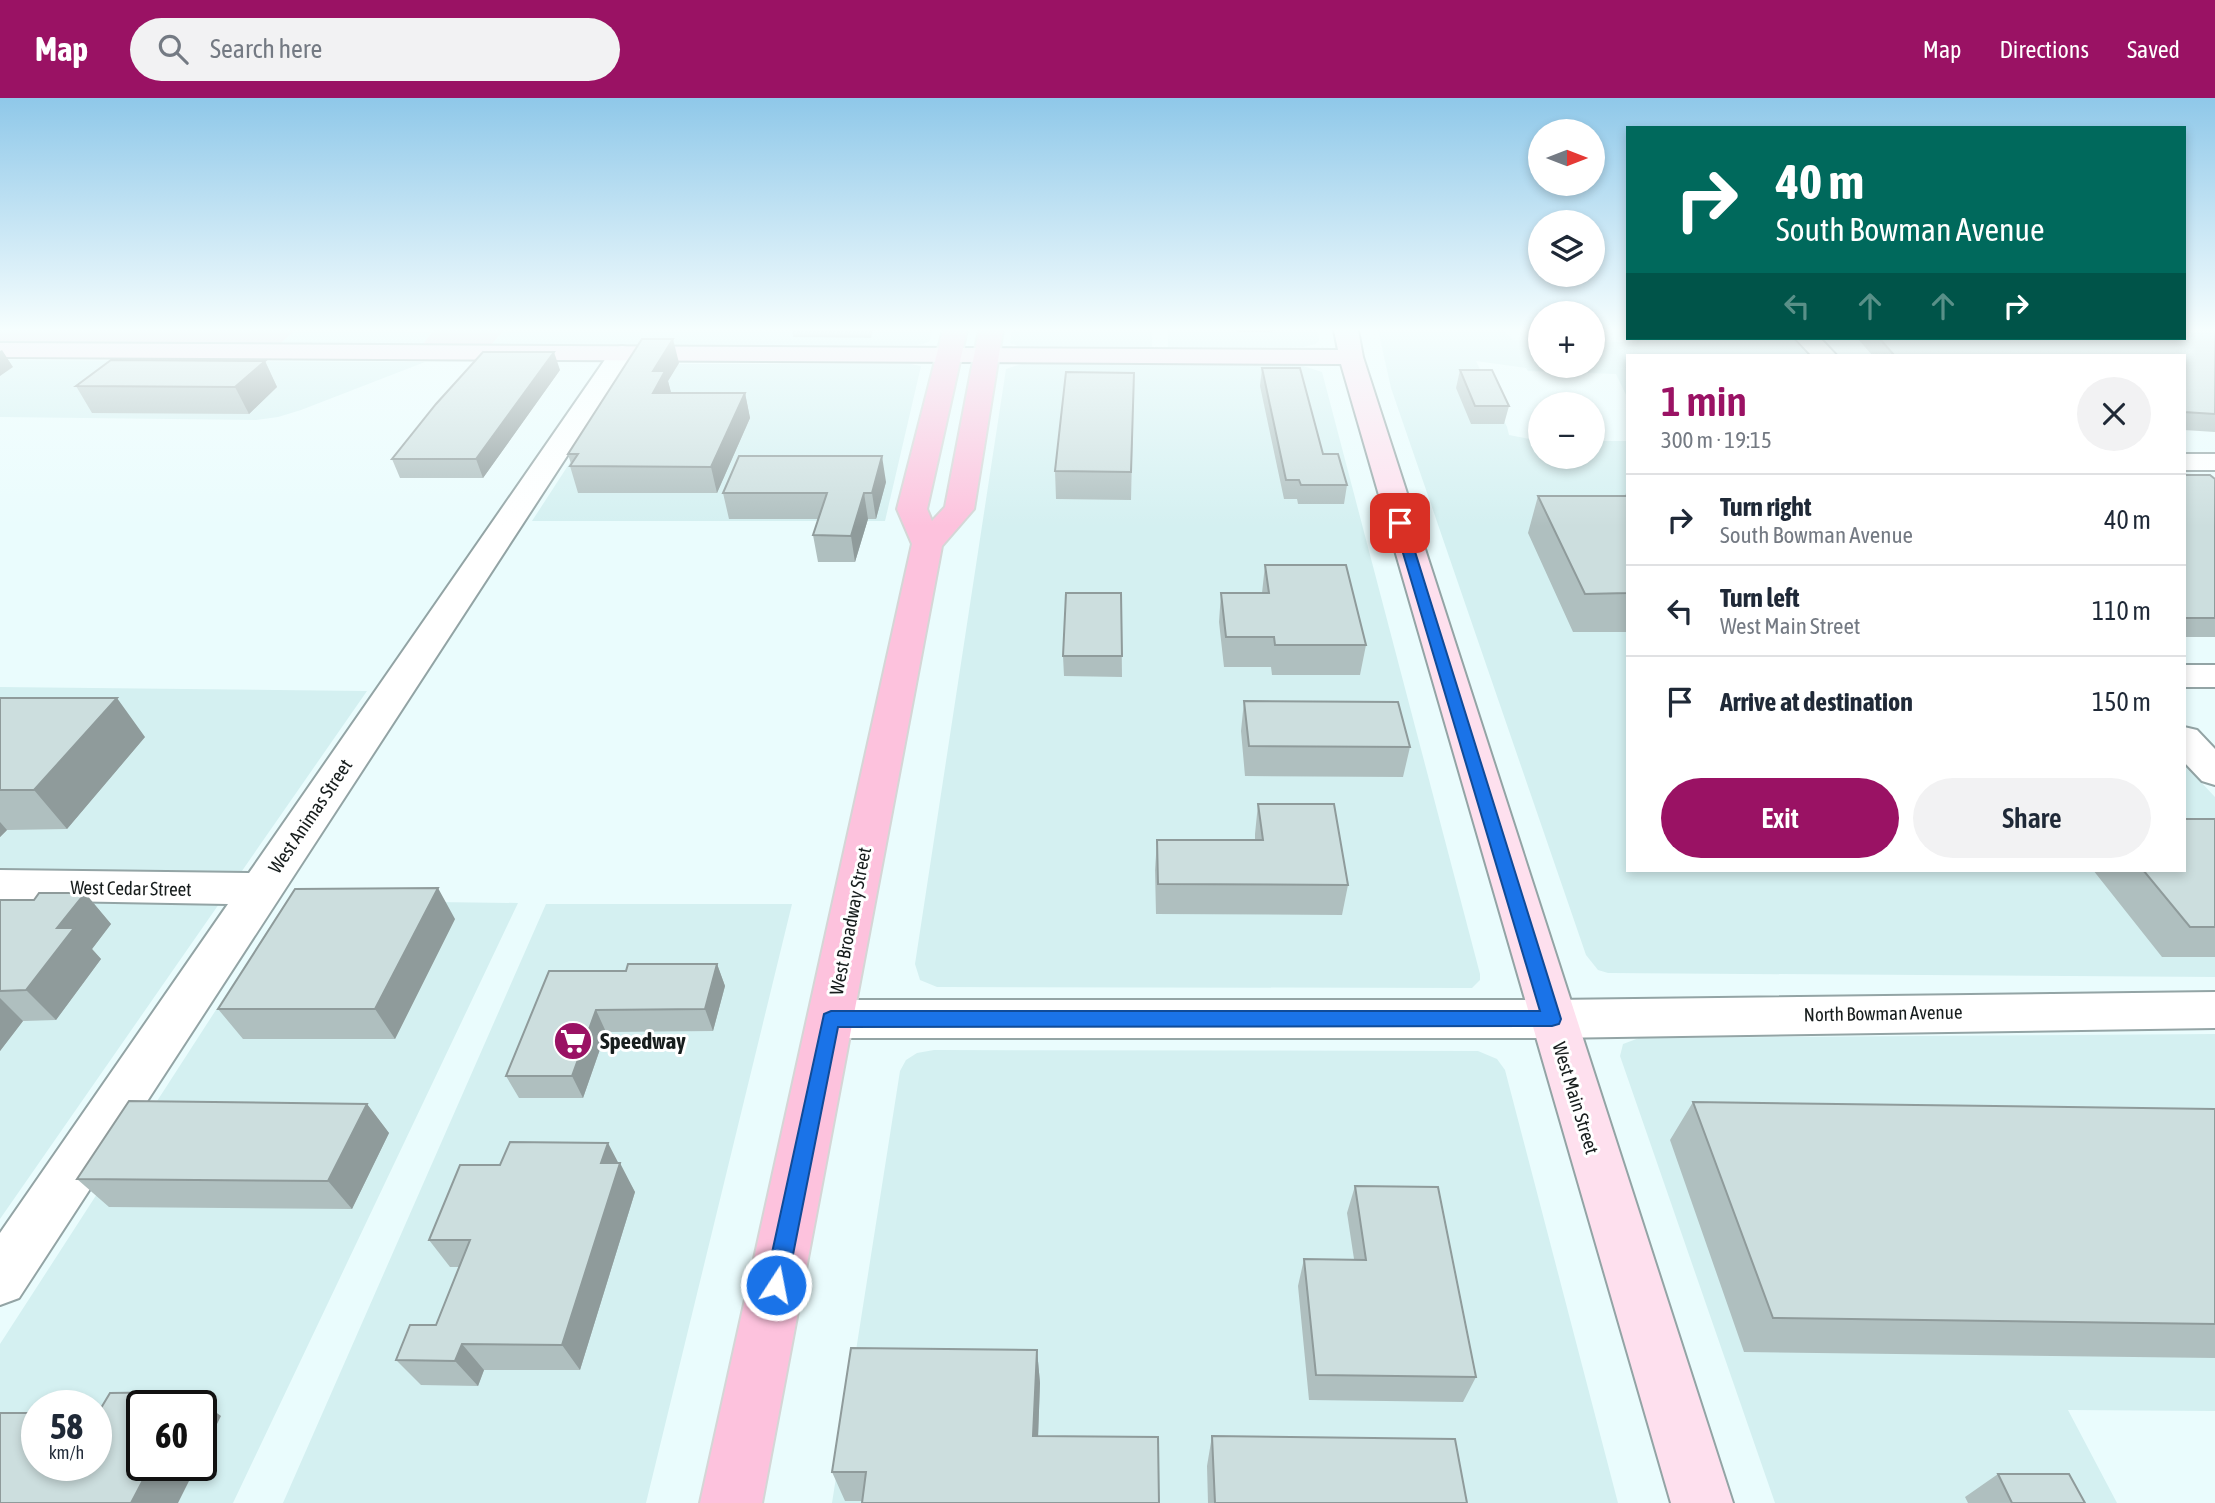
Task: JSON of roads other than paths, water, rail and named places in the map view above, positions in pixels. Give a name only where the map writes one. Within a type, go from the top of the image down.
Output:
[{"type":"main road","points":[[939,396],[912,509],[927,544],[959,509],[979,396]]},
{"type":"main road","name":"West Main Street","points":[[1364,396],[1552,1019],[1702,1503]]},
{"type":"main road","name":"West Broadway Street","points":[[731,1503],[927,544]]},
{"type":"street","name":"West Animas Street","points":[[0,1279],[593,396]]},
{"type":"street","points":[[2186,462],[2215,462]]},
{"type":"street","points":[[2186,676],[2215,676]]},
{"type":"street","points":[[2186,741],[2215,772]]},
{"type":"street","name":"West Cedar Street","points":[[0,885],[261,889]]},
{"type":"street","name":"North Bowman Avenue","points":[[831,1019],[1552,1019],[2215,1010]]},
{"type":"place","name":"Speedway","points":[[573,1041]]}]
